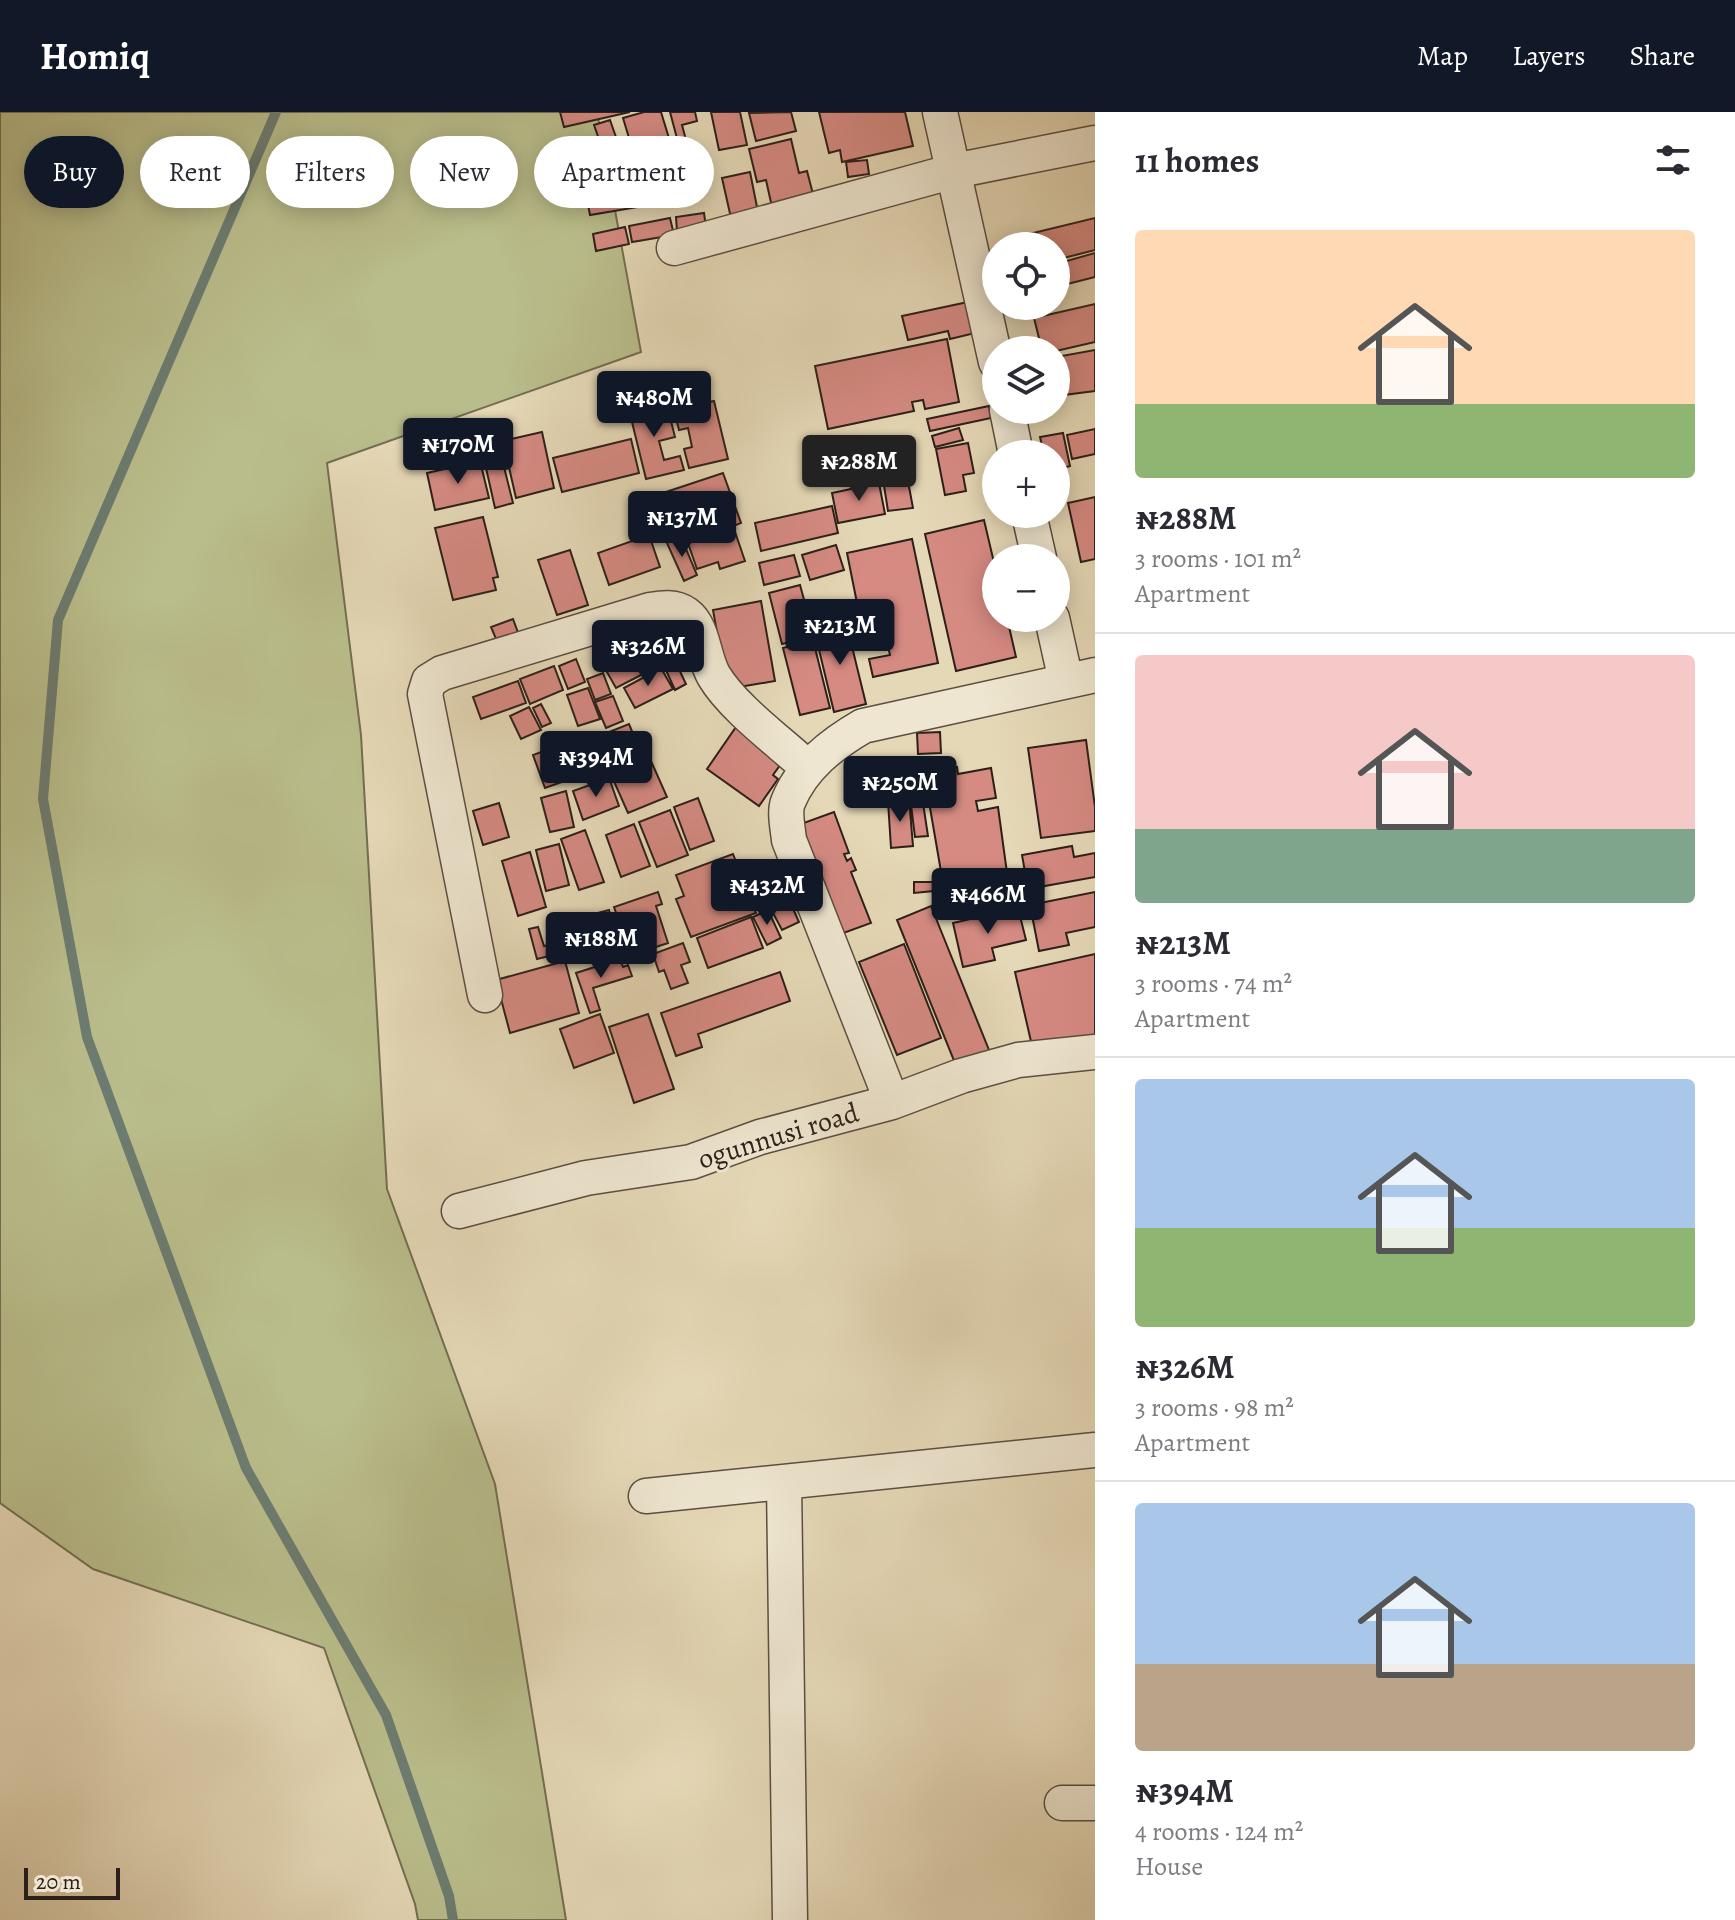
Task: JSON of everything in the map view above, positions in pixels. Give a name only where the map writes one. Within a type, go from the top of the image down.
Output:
[{"type":"street","points":[[940,112],[990,336]]},
{"type":"street","points":[[674,248],[954,171],[1095,143]]},
{"type":"street","points":[[485,995],[425,694],[429,681],[442,673],[668,607],[684,612],[694,622],[712,674],[726,693],[808,768]]},
{"type":"street","points":[[892,1102],[789,840],[787,804],[808,768],[834,743],[863,726],[1080,678],[1059,632]]},
{"type":"street","name":"ogunnusi road","points":[[459,1211],[586,1178],[691,1162],[760,1137],[892,1102],[961,1076],[1018,1060],[1095,1052]]},
{"type":"street","points":[[646,1496],[1095,1450]]},
{"type":"street","points":[[784,1482],[790,1920]]},
{"type":"green space","points":[[0,112],[597,112],[601,136],[534,136],[534,208],[615,208],[641,352],[327,463],[361,735],[387,1189],[495,1484],[566,1920],[418,1920],[324,1648],[93,1569],[0,1503]]},
{"type":"building","points":[[560,112],[630,112],[564,127]]},
{"type":"building","points":[[644,112],[661,112],[668,136],[628,136],[623,118]]},
{"type":"building","points":[[670,112],[695,112],[697,121],[682,125],[685,136],[676,136]]},
{"type":"building","points":[[711,112],[740,112],[747,145],[719,150]]},
{"type":"building","points":[[791,112],[796,131],[756,141],[749,113]]},
{"type":"building","points":[[819,112],[905,112],[913,146],[842,162],[840,150],[829,153]]},
{"type":"building","points":[[610,120],[616,136],[598,136],[594,125]]},
{"type":"building","points":[[791,139],[799,173],[807,171],[814,198],[772,207],[766,180],[757,182],[749,149]]},
{"type":"building","points":[[867,160],[869,174],[848,177],[846,162]]},
{"type":"building","points":[[750,172],[758,212],[731,218],[722,178]]},
{"type":"building","points":[[589,208],[632,208],[590,215]]},
{"type":"building","points":[[704,213],[706,227],[677,231],[676,217]]},
{"type":"building","points":[[670,218],[674,235],[632,242],[629,226]]},
{"type":"building","points":[[1095,218],[1095,250],[1070,256],[1070,232],[1037,232]]},
{"type":"building","points":[[625,227],[629,244],[596,251],[593,234]]},
{"type":"building","points":[[1095,253],[1095,277],[1070,283],[1070,260]]},
{"type":"building","points":[[968,302],[975,333],[950,339],[948,331],[908,340],[902,316]]},
{"type":"building","points":[[1095,304],[1095,342],[1070,348],[1070,336],[1038,336],[1034,320],[1070,320],[1070,310]]},
{"type":"building","points":[[947,339],[959,402],[925,409],[923,400],[912,402],[914,411],[828,429],[815,366]]},
{"type":"building","points":[[1095,350],[1095,391],[1070,394],[1070,354]]},
{"type":"building","points":[[666,401],[675,437],[659,441],[664,460],[680,456],[684,470],[646,479],[629,410]]},
{"type":"building","points":[[714,401],[728,459],[689,468],[684,449],[692,447],[688,428],[679,430],[674,410]]},
{"type":"building","points":[[982,407],[982,420],[930,431],[927,419]]},
{"type":"building","points":[[959,428],[963,440],[935,447],[932,436]]},
{"type":"building","points":[[1095,429],[1095,454],[1072,459],[1067,435]]},
{"type":"building","points":[[542,432],[554,488],[516,498],[503,441]]},
{"type":"building","points":[[1063,433],[1064,440],[1041,440],[1040,437]]},
{"type":"building","points":[[631,439],[639,473],[562,492],[553,458]]},
{"type":"building","points":[[968,443],[974,473],[963,475],[966,491],[945,495],[936,449]]},
{"type":"building","points":[[905,445],[909,470],[879,475],[875,450]]},
{"type":"building","points":[[501,455],[513,503],[495,508],[484,459]]},
{"type":"building","points":[[480,461],[489,498],[435,510],[427,473]]},
{"type":"building","points":[[723,473],[741,523],[733,526],[745,561],[720,569],[718,562],[697,569],[682,526],[672,529],[660,494]]},
{"type":"building","points":[[907,476],[913,508],[888,511],[883,479]]},
{"type":"building","points":[[879,483],[885,514],[838,523],[832,493]]},
{"type":"building","points":[[1095,497],[1095,559],[1081,562],[1070,503]]},
{"type":"building","points":[[832,506],[838,533],[761,551],[755,523]]},
{"type":"building","points":[[483,517],[498,577],[493,578],[496,590],[453,600],[435,528]]},
{"type":"building","points":[[982,520],[990,544],[982,544],[982,632],[1010,632],[1016,657],[956,671],[925,534]]},
{"type":"building","points":[[649,535],[660,567],[609,585],[598,553]]},
{"type":"building","points":[[681,537],[697,575],[684,581],[667,543]]},
{"type":"building","points":[[912,539],[938,663],[873,677],[869,659],[890,655],[886,638],[866,642],[862,626],[884,621],[880,603],[858,608],[847,553]]},
{"type":"building","points":[[836,545],[844,570],[810,580],[802,555]]},
{"type":"building","points":[[570,550],[588,605],[557,615],[538,560]]},
{"type":"building","points":[[794,555],[800,576],[764,585],[759,563]]},
{"type":"building","points":[[800,585],[814,636],[782,644],[769,593]]},
{"type":"building","points":[[761,601],[775,681],[727,689],[713,610]]},
{"type":"building","points":[[513,619],[520,638],[499,646],[491,627]]},
{"type":"building","points":[[846,622],[866,704],[834,712],[814,629]]},
{"type":"building","points":[[665,635],[676,658],[649,671],[637,649]]},
{"type":"building","points":[[813,640],[830,708],[800,715],[783,648]]},
{"type":"building","points":[[631,651],[643,674],[616,688],[603,665]]},
{"type":"building","points":[[576,659],[585,682],[568,689],[559,666]]},
{"type":"building","points":[[676,663],[686,684],[675,690],[665,668]]},
{"type":"building","points":[[554,666],[563,690],[530,704],[520,679]]},
{"type":"building","points":[[661,668],[673,689],[635,708],[624,688]]},
{"type":"building","points":[[603,673],[611,694],[595,700],[587,679]]},
{"type":"building","points":[[518,681],[526,703],[481,719],[473,697]]},
{"type":"building","points":[[588,688],[600,719],[578,726],[567,695]]},
{"type":"building","points":[[613,696],[623,721],[606,728],[595,702]]},
{"type":"building","points":[[541,704],[551,723],[542,727],[533,708]]},
{"type":"building","points":[[529,707],[541,730],[521,739],[510,716]]},
{"type":"building","points":[[629,724],[642,756],[617,766],[604,734]]},
{"type":"building","points":[[736,727],[783,761],[773,775],[778,779],[759,806],[707,769]]},
{"type":"building","points":[[940,732],[941,753],[918,754],[917,733]]},
{"type":"building","points":[[602,733],[613,761],[599,767],[587,739]]},
{"type":"building","points":[[581,737],[593,771],[545,788],[533,755]]},
{"type":"building","points":[[1086,740],[1095,831],[1041,838],[1028,748]]},
{"type":"building","points":[[651,761],[667,797],[628,813],[612,777]]},
{"type":"building","points":[[905,767],[907,789],[883,791],[881,769]]},
{"type":"building","points":[[957,767],[958,774],[991,768],[996,798],[976,801],[978,811],[998,807],[1011,902],[948,912],[924,773]]},
{"type":"building","points":[[879,773],[882,799],[865,801],[862,775]]},
{"type":"building","points":[[860,776],[864,801],[849,803],[846,778]]},
{"type":"building","points":[[609,778],[619,806],[583,820],[573,791]]},
{"type":"building","points":[[566,791],[574,827],[550,832],[541,798]]},
{"type":"building","points":[[698,798],[714,841],[690,850],[674,807]]},
{"type":"building","points":[[909,799],[913,846],[891,848],[888,801]]},
{"type":"building","points":[[499,803],[509,837],[483,845],[473,811]]},
{"type":"building","points":[[923,803],[928,836],[915,837],[911,805]]},
{"type":"building","points":[[670,810],[688,855],[657,867],[639,822]]},
{"type":"building","points":[[834,812],[849,853],[844,854],[847,861],[851,858],[856,870],[851,872],[871,923],[838,935],[798,825]]},
{"type":"building","points":[[634,824],[650,866],[621,877],[606,835]]},
{"type":"building","points":[[585,830],[604,882],[579,890],[561,839]]},
{"type":"building","points":[[559,844],[569,885],[546,891],[536,850]]},
{"type":"building","points":[[1072,846],[1074,857],[1095,853],[1095,877],[1028,889],[1022,855]]},
{"type":"building","points":[[530,852],[546,907],[518,916],[502,861]]},
{"type":"building","points":[[733,854],[756,913],[691,937],[676,899],[684,896],[676,875]]},
{"type":"building","points":[[778,878],[788,897],[761,909],[752,889]]},
{"type":"building","points":[[914,882],[933,882],[934,891],[914,893]]},
{"type":"building","points":[[658,892],[662,904],[656,906],[668,943],[631,955],[614,907]]},
{"type":"building","points":[[1095,892],[1095,927],[1066,933],[1069,945],[1039,951],[1030,905]]},
{"type":"building","points":[[790,902],[799,922],[782,930],[772,911]]},
{"type":"building","points":[[931,906],[993,1060],[959,1073],[897,920]]},
{"type":"building","points":[[1018,908],[1026,940],[992,948],[995,960],[963,967],[953,923]]},
{"type":"building","points":[[609,910],[617,939],[575,951],[568,921]]},
{"type":"building","points":[[768,910],[781,938],[767,945],[753,917]]},
{"type":"building","points":[[751,917],[763,948],[708,968],[697,938]]},
{"type":"building","points":[[562,921],[570,951],[537,959],[529,929],[538,927],[544,946],[553,944],[547,925]]},
{"type":"building","points":[[683,943],[690,962],[681,965],[688,983],[671,989],[664,970],[659,972],[653,954]]},
{"type":"building","points":[[904,944],[941,1038],[897,1055],[859,962]]},
{"type":"building","points":[[1095,954],[1095,1036],[1033,1050],[1015,972]]},
{"type":"building","points":[[620,959],[623,967],[628,965],[632,976],[593,988],[600,1010],[590,1013],[576,973]]},
{"type":"building","points":[[565,961],[579,1013],[510,1033],[496,980]]},
{"type":"building","points":[[780,972],[790,1001],[698,1034],[702,1047],[676,1056],[661,1013]]},
{"type":"building","points":[[600,1014],[614,1053],[574,1068],[560,1029]]},
{"type":"building","points":[[648,1014],[674,1089],[634,1103],[609,1027]]},
{"type":"waterway","points":[[276,112],[58,620],[43,799],[87,1037],[246,1468],[386,1715],[449,1896],[453,1920]]}]
